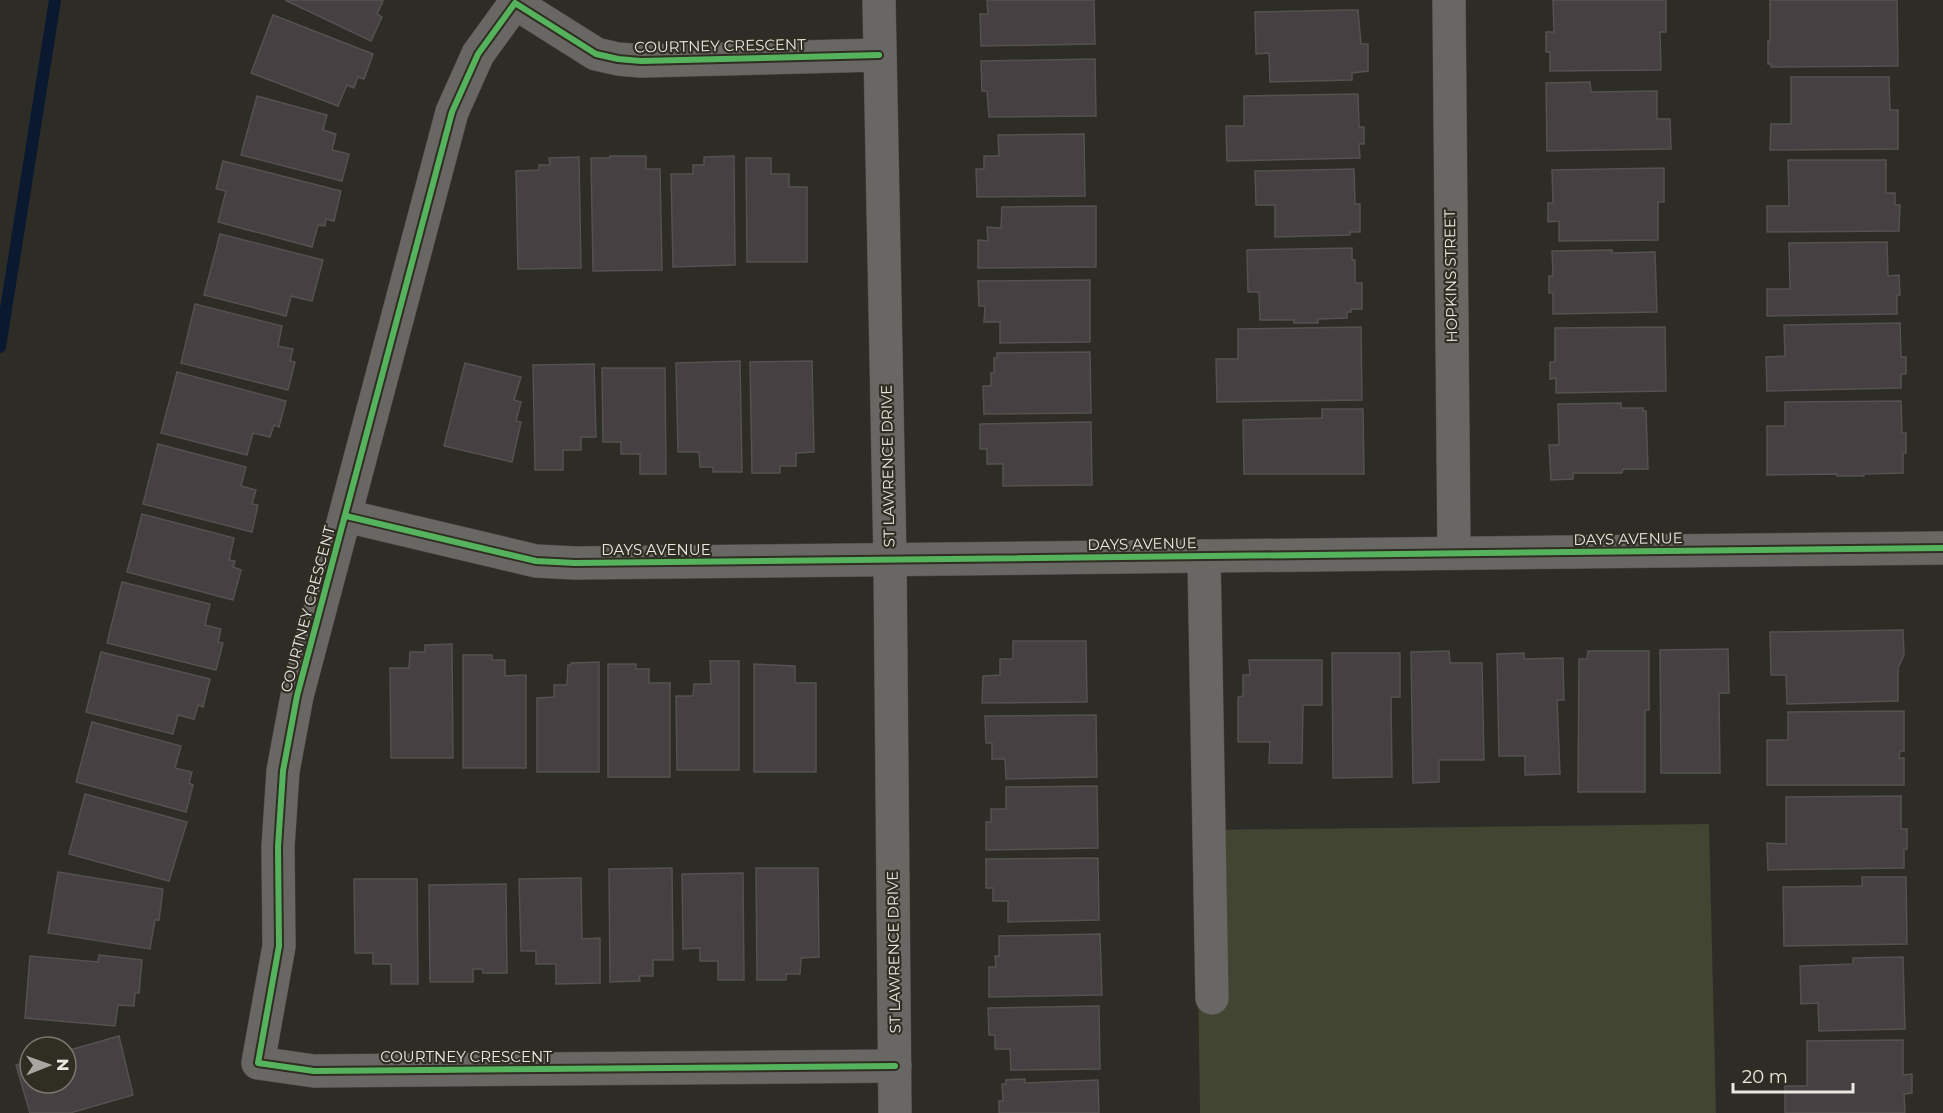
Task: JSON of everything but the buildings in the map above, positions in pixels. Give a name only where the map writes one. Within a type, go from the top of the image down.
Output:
[{"type":"street","name":"ST LAWRENCE DRIVE","points":[[879,0],[890,559],[896,1113]]},
{"type":"street","name":"HOPKINS STREET","points":[[1449,0],[1454,553]]},
{"type":"street","name":"COURTNEY CRESCENT","points":[[879,55],[641,61],[618,59],[596,54],[515,3],[478,54],[452,112],[297,696],[283,771],[278,847],[279,946],[258,1063],[314,1071],[895,1066]]},
{"type":"street","name":"DAYS AVENUE","points":[[346,516],[536,561],[653,563],[1943,548]]},
{"type":"street","points":[[1204,556],[1212,998]]},
{"type":"green space","points":[[1709,824],[1716,1113],[1200,1113],[1196,830]]},
{"type":"waterway","points":[[0,347],[55,0]]},
{"type":"cycle path","points":[[879,55],[641,61],[618,59],[596,54],[515,3],[478,54],[452,112],[297,696],[283,771],[278,847],[279,946],[258,1063],[314,1071],[895,1066]]},
{"type":"cycle path","points":[[346,516],[536,561],[575,563],[1943,548]]}]
